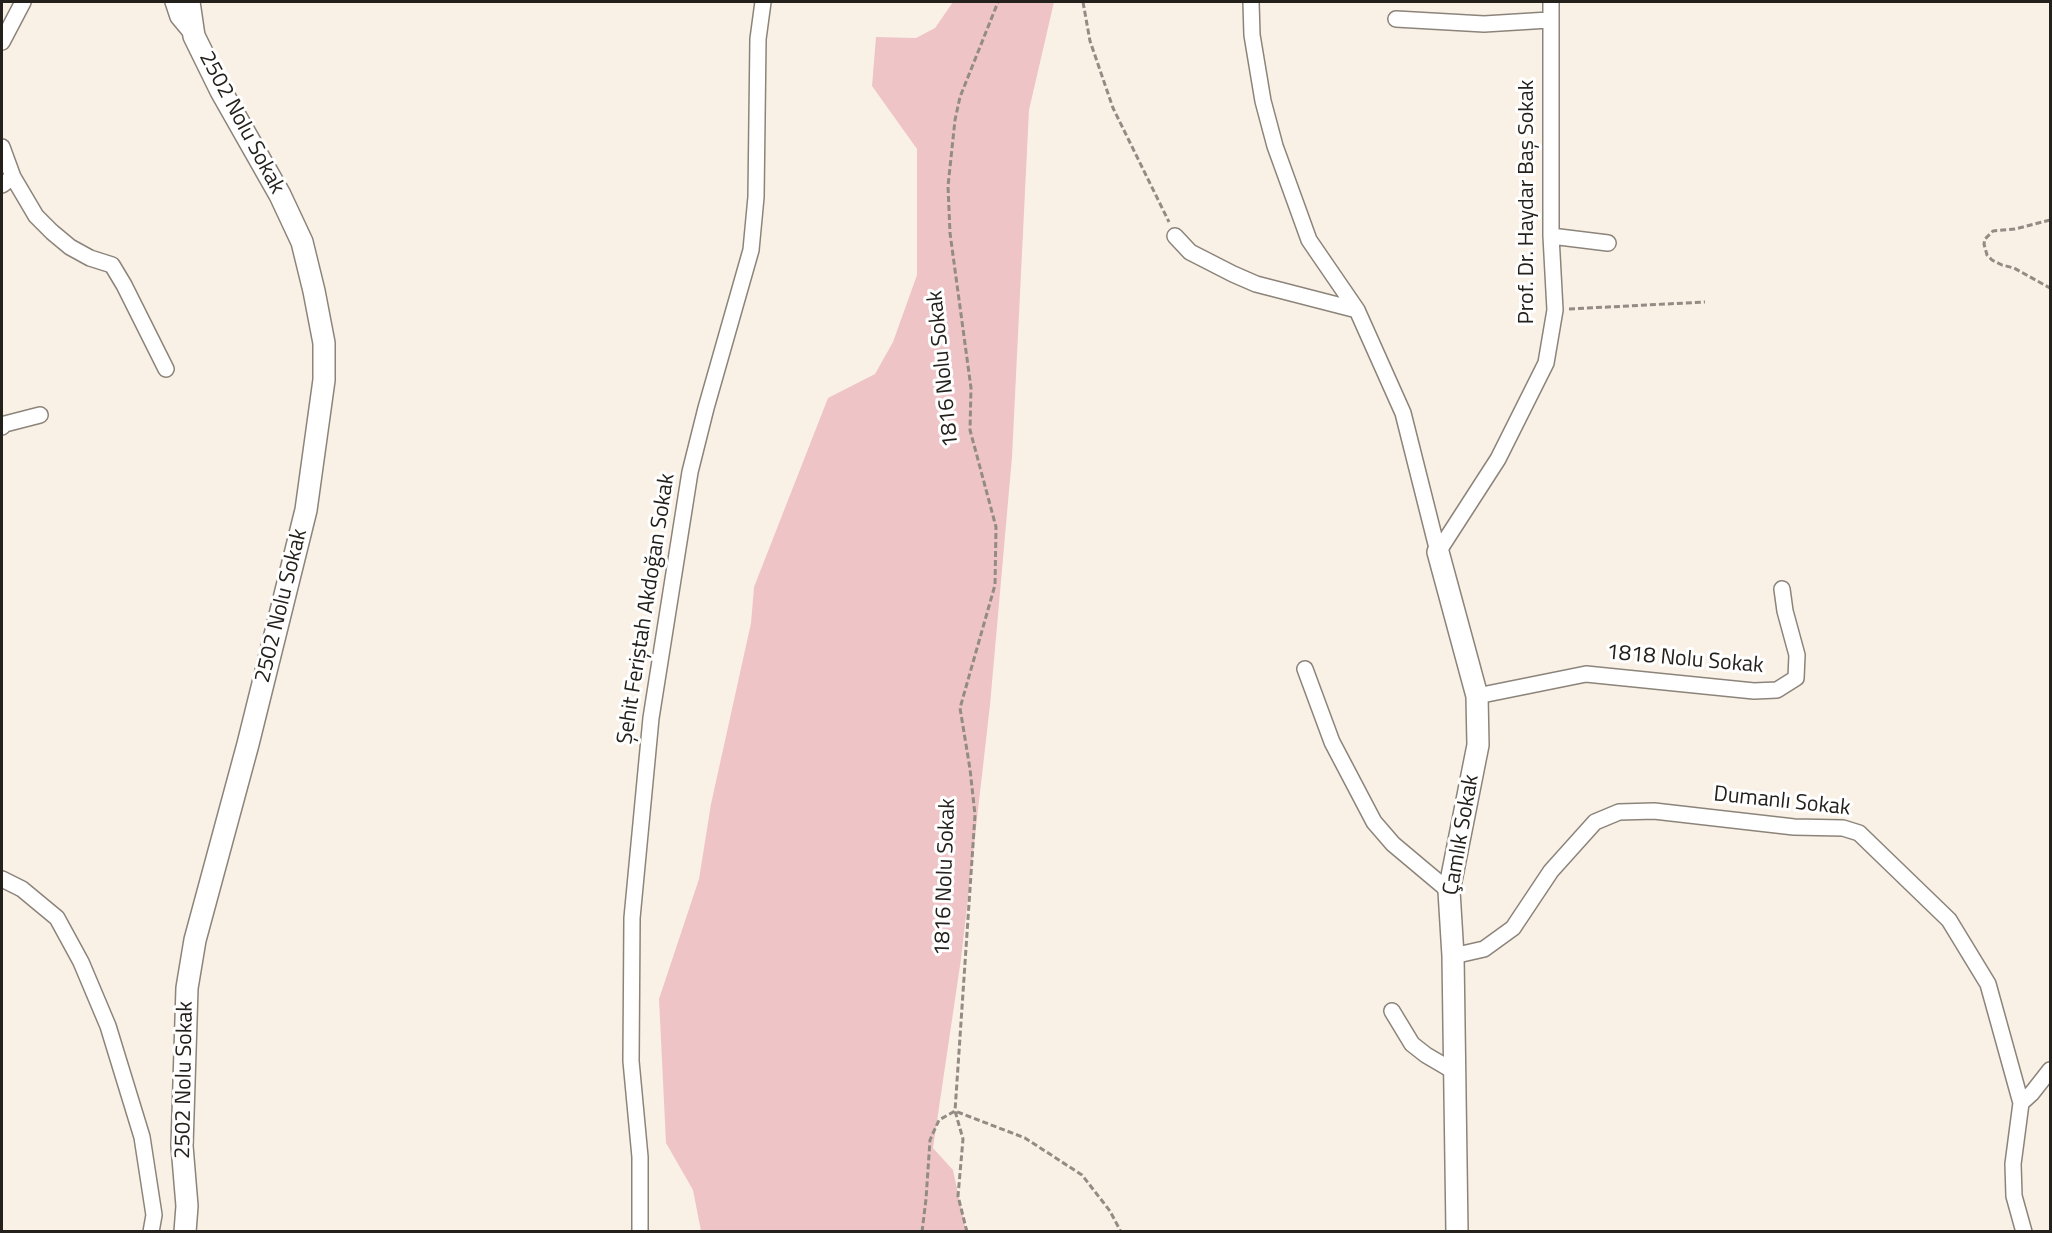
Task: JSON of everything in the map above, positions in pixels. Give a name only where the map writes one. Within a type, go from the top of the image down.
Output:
[{"type":"street","points":[[2,42],[23,2]]},
{"type":"street","points":[[174,2],[178,17],[194,36]]},
{"type":"street","name":"2502 Nolu Sokak","points":[[185,1232],[187,1206],[182,1146],[187,988],[195,940],[248,744],[306,510],[324,380],[324,343],[302,242],[280,195],[221,91],[194,36],[189,2]]},
{"type":"street","name":"Şehit Feriştah Akdoğan Sokak","points":[[640,1232],[640,1156],[631,1061],[632,918],[651,718],[690,472],[751,250],[756,196],[758,39],[763,2]]},
{"type":"street","points":[[1251,2],[1252,35],[1263,101],[1275,146],[1309,240],[1357,310],[1403,413],[1438,552]]},
{"type":"street","name":"Prof. Dr. Haydar Baş Sokak","points":[[1438,552],[1498,459],[1546,363],[1555,310],[1551,236],[1549,20],[1551,2]]},
{"type":"street","points":[[1396,19],[1484,24],[1549,20]]},
{"type":"street","points":[[2,147],[7,181],[36,216],[70,247],[90,258],[112,265],[166,369]]},
{"type":"street","points":[[1551,236],[1608,243]]},
{"type":"street","points":[[1175,237],[1190,252],[1256,284],[1357,310]]},
{"type":"street","points":[[2,428],[5,424],[40,415]]},
{"type":"street","name":"Çamlık Sokak","points":[[1438,552],[1477,696],[1478,745],[1449,891],[1453,956],[1457,1232]]},
{"type":"street","name":"1818 Nolu Sokak","points":[[1477,696],[1586,674],[1754,691],[1777,690],[1796,678],[1797,655],[1785,611],[1782,589]]},
{"type":"street","points":[[1305,669],[1332,741],[1374,822],[1393,844],[1449,891]]},
{"type":"street","name":"Dumanlı Sokak","points":[[1453,956],[1484,949],[1513,928],[1551,871],[1595,822],[1619,812],[1654,811],[1794,827],[1843,828],[1859,833],[1949,920],[1988,984],[2021,1103],[2013,1164],[2014,1196],[2024,1232]]},
{"type":"street","points":[[2,879],[22,889],[57,918],[86,972],[108,1026],[142,1137],[154,1215],[151,1232]]},
{"type":"street","points":[[1392,1011],[1412,1044],[1455,1072]]},
{"type":"street","points":[[2021,1103],[2050,1070]]},
{"type":"path","name":"1816 Nolu Sokak","points":[[967,1232],[958,1196],[963,1138],[955,1111],[975,815],[960,708],[995,585],[996,527],[970,430],[971,388],[950,232],[948,186],[955,120],[960,97],[998,2]]},
{"type":"path","points":[[1083,2],[1090,40],[1108,97],[1167,215],[1175,237]]},
{"type":"path","points":[[2050,220],[2015,230],[1993,231],[1985,239],[1984,244],[1987,255],[1992,260],[2014,268],[2050,288]]},
{"type":"path","points":[[1555,310],[1705,302]]},
{"type":"path","points":[[922,1232],[930,1140],[939,1120],[955,1111],[1025,1138],[1082,1175],[1110,1211],[1121,1232]]},
{"type":"shaded area","points":[[953,2],[1054,2],[1029,110],[1012,457],[990,705],[961,959],[933,1148],[953,1170],[966,1231],[701,1231],[693,1190],[666,1143],[659,999],[699,879],[711,804],[751,623],[754,587],[828,398],[875,374],[893,342],[917,275],[917,149],[872,86],[876,37],[916,38],[935,28]]}]
